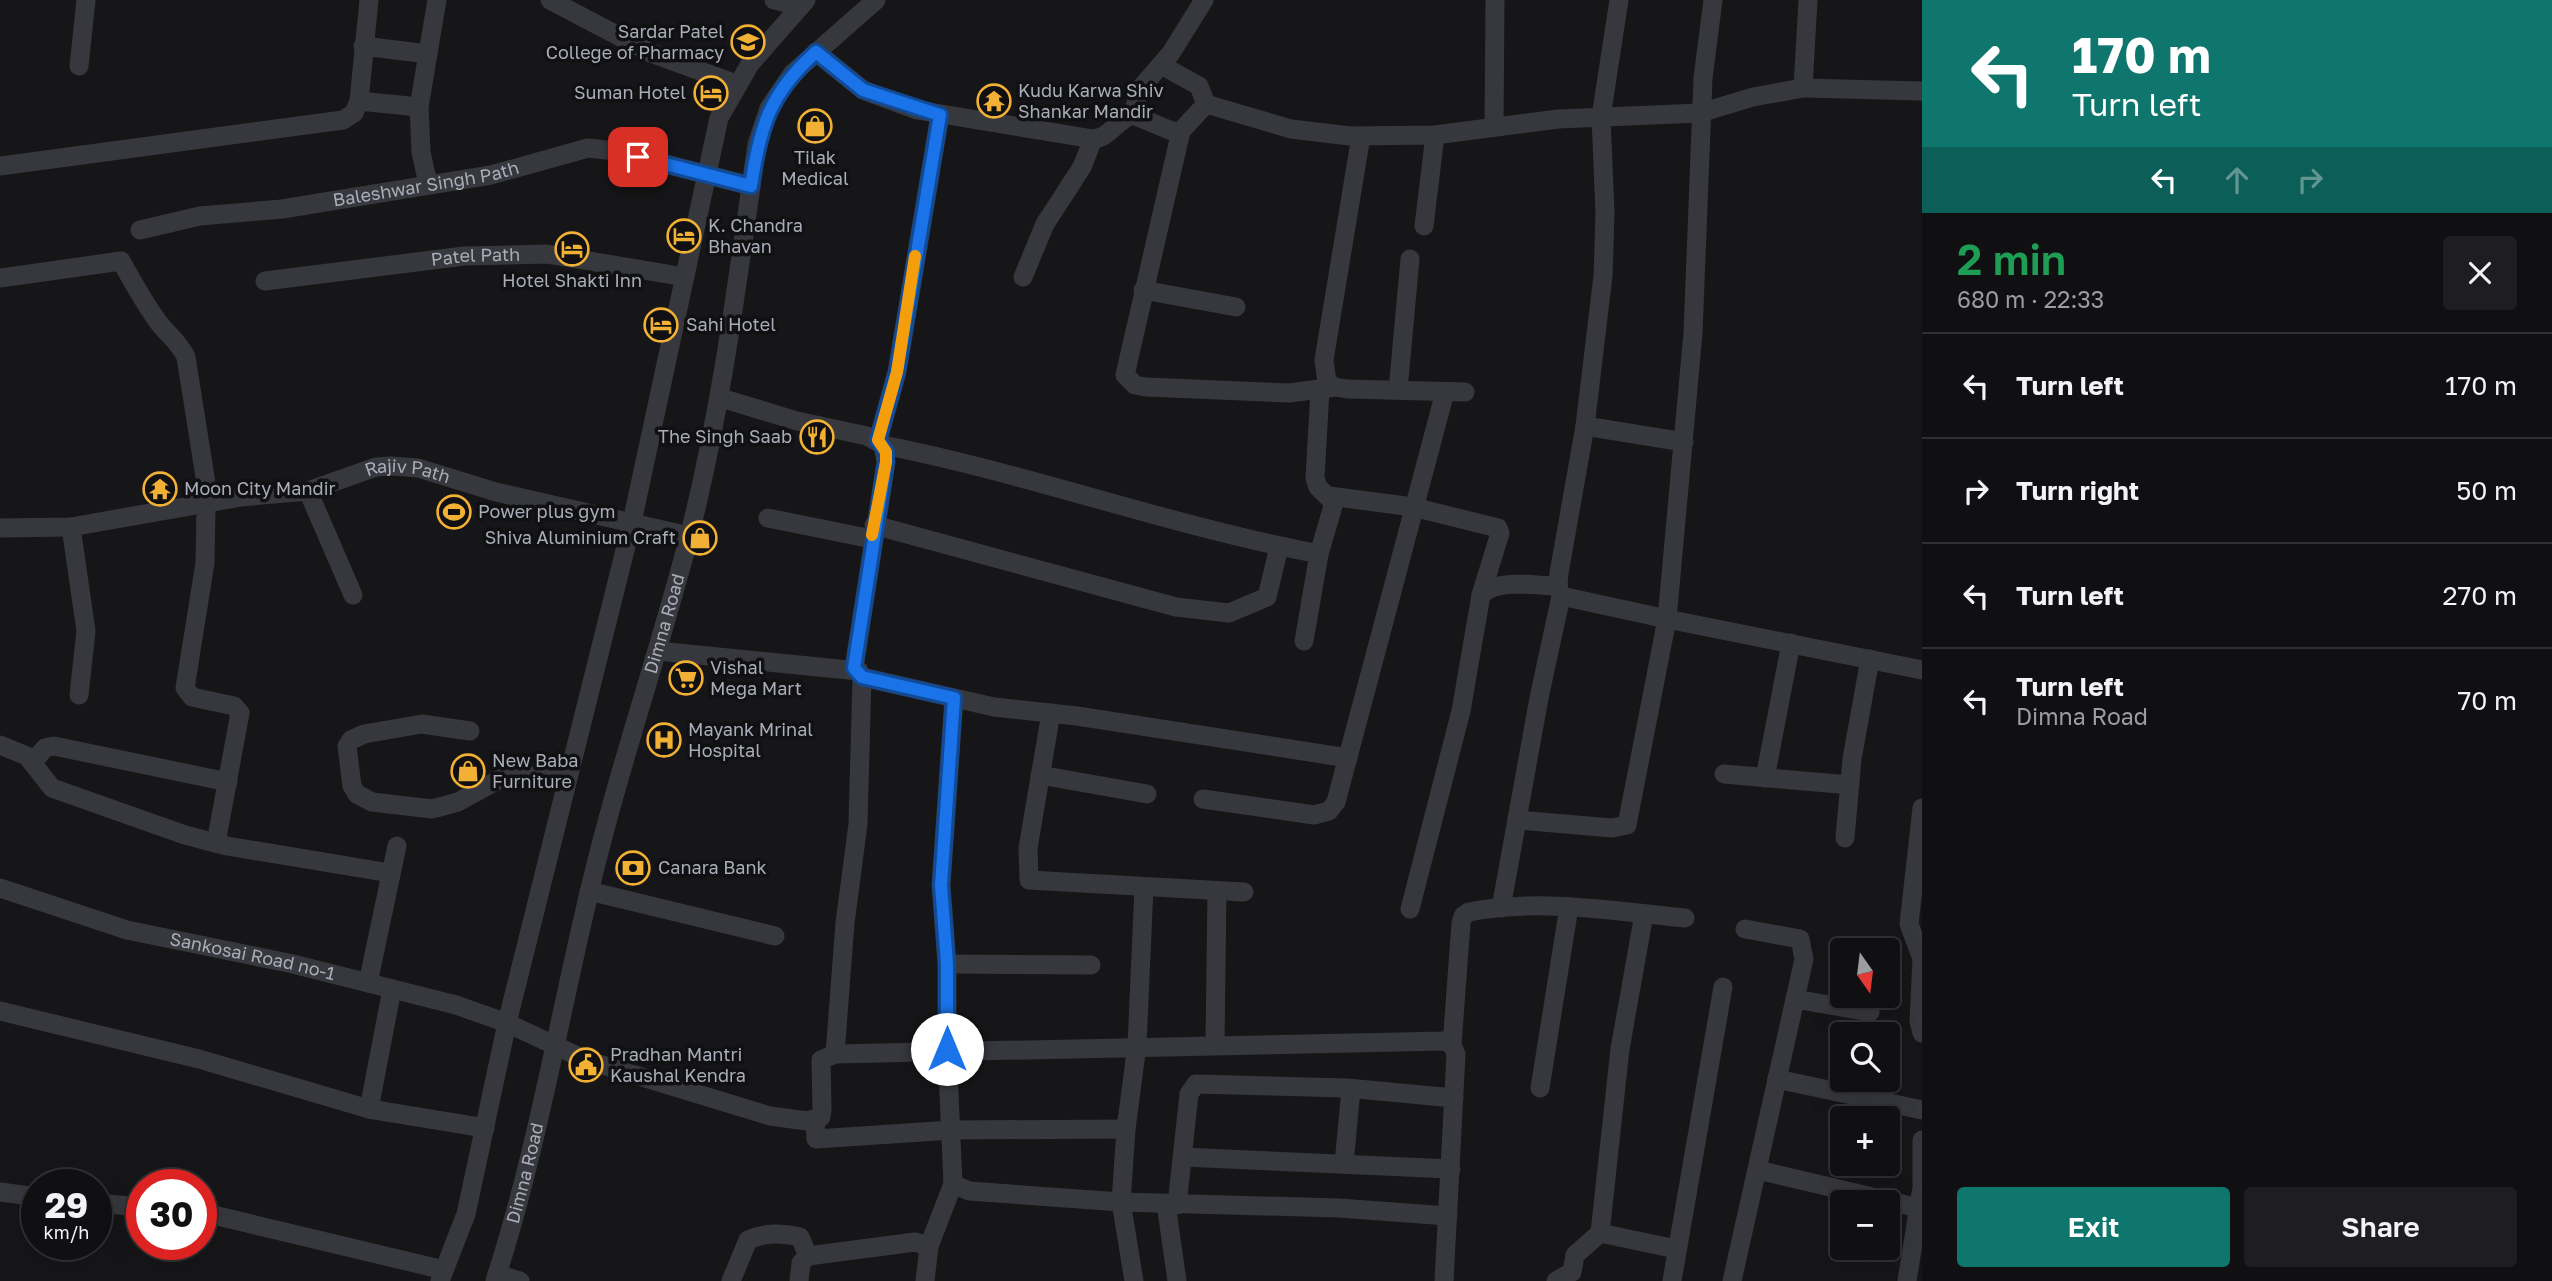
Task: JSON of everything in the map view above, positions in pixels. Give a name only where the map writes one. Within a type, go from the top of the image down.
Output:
[{"type":"street","points":[[79,66],[86,0]]},
{"type":"street","points":[[0,166],[343,120],[354,113],[359,102],[369,0]]},
{"type":"street","points":[[428,184],[421,152],[419,107],[437,0]]},
{"type":"street","points":[[774,0],[803,3]]},
{"type":"street","name":"Dimna Road","points":[[496,1278],[516,1211],[556,1047],[589,891],[689,536],[721,398],[757,144],[769,108],[792,74],[876,0]]},
{"type":"street","points":[[1133,115],[1139,90],[1161,65],[1204,0]]},
{"type":"street","points":[[1494,127],[1495,0]]},
{"type":"street","points":[[1500,908],[1560,591],[1585,426],[1603,276],[1605,213],[1601,117],[1619,0]]},
{"type":"street","points":[[1517,820],[1612,828],[1628,825],[1667,619],[1693,334],[1700,113],[1713,0]]},
{"type":"street","points":[[1803,88],[1808,0]]},
{"type":"street","points":[[558,1],[651,53],[736,84]]},
{"type":"street","points":[[217,1216],[442,1275],[466,1214],[508,1023],[632,523],[719,118],[736,84],[803,3]]},
{"type":"street","points":[[363,46],[428,54]]},
{"type":"street","points":[[816,52],[869,93],[940,115],[1093,139],[1100,138],[1119,121],[1133,115],[1172,131],[1181,131]]},
{"type":"street","points":[[1161,65],[1199,86],[1206,104]]},
{"type":"street","points":[[1206,104],[1291,130],[1361,136],[1435,135],[1601,117],[1700,113],[1753,97],[1803,88],[1922,91]]},
{"type":"street","points":[[359,102],[419,107]]},
{"type":"street","points":[[1206,104],[1181,131],[1125,375],[1135,385],[1289,394],[1328,388],[1465,392]]},
{"type":"street","points":[[835,1054],[845,923],[858,824],[858,672],[873,532],[886,462],[881,442],[897,372],[940,115]]},
{"type":"street","points":[[1424,226],[1435,135]]},
{"type":"street","points":[[1304,641],[1319,554],[1333,506],[1329,496],[1318,487],[1315,478],[1328,388],[1324,360],[1361,136]]},
{"type":"street","points":[[1023,277],[1045,224],[1082,167],[1093,139]]},
{"type":"street","name":"Baleshwar Singh Path","points":[[140,230],[200,216],[282,209],[520,169],[588,148],[615,151],[751,186]]},
{"type":"street","name":"Patel Path","points":[[265,281],[464,256],[509,254],[547,254],[685,276]]},
{"type":"street","points":[[1398,390],[1410,259]]},
{"type":"street","points":[[0,278],[121,261],[141,297],[160,324],[177,339],[186,357],[208,509],[205,563],[185,688],[192,698],[239,708],[240,720],[216,843]]},
{"type":"street","points":[[1143,289],[1236,307]]},
{"type":"street","points":[[1203,799],[1323,814],[1336,802],[1416,508],[1444,392]]},
{"type":"street","points":[[721,398],[1202,530],[1319,554]]},
{"type":"street","points":[[1585,426],[1684,442]]},
{"type":"street","name":"Rajiv Path","points":[[0,528],[73,536],[308,491],[376,467],[405,467],[496,492],[689,536]]},
{"type":"street","points":[[308,491],[353,595]]},
{"type":"street","points":[[1329,496],[1416,508],[1498,528],[1500,533],[1481,595],[1461,711],[1410,909]]},
{"type":"street","points":[[768,518],[873,532],[1176,607],[1229,613],[1267,597],[1279,547]]},
{"type":"street","points":[[73,536],[86,631],[79,695]]},
{"type":"street","points":[[1481,595],[1488,588],[1498,586],[1560,591],[1667,619],[1922,670]]},
{"type":"street","points":[[1765,778],[1791,643]]},
{"type":"street","points":[[658,651],[858,672],[1004,709],[1051,713],[1348,758]]},
{"type":"street","points":[[1845,838],[1850,785],[1870,659]]},
{"type":"street","points":[[919,1280],[953,1184],[947,1049],[947,964],[941,885],[954,698]]},
{"type":"street","points":[[1051,713],[1028,848],[1029,880],[1244,892]]},
{"type":"street","points":[[470,731],[422,724],[364,734],[351,740],[347,746],[352,786],[357,794],[372,802],[432,810],[458,802],[507,775],[567,778]]},
{"type":"street","points":[[0,745],[27,756],[46,785],[71,798],[216,843],[390,873]]},
{"type":"street","points":[[32,763],[45,748],[54,746],[228,782]]},
{"type":"street","points":[[1724,774],[1850,785]]},
{"type":"street","points":[[1040,775],[1147,794]]},
{"type":"street","points":[[1922,808],[1909,924],[1918,937],[1922,959],[1919,1021],[1922,1033]]},
{"type":"street","points":[[368,983],[397,846]]},
{"type":"street","points":[[1135,1281],[1121,1202],[1126,1129],[1137,1045],[1144,887]]},
{"type":"street","name":"Sankosai Road no-1","points":[[0,888],[127,930],[293,964],[456,1005],[508,1023],[586,1060],[770,1116],[816,1120]]},
{"type":"street","points":[[589,891],[775,936]]},
{"type":"street","points":[[1215,1043],[1217,891]]},
{"type":"street","points":[[1541,1088],[1569,907]]},
{"type":"street","points":[[1444,1281],[1456,1054],[1452,1045],[1462,916],[1469,912],[1500,908],[1569,907],[1685,918]]},
{"type":"street","points":[[1556,1281],[1572,1272],[1575,1255],[1600,1233],[1619,1049],[1644,914]]},
{"type":"street","points":[[1732,1281],[1804,959],[1800,939],[1745,929]]},
{"type":"street","points":[[947,964],[1091,964]]},
{"type":"street","points":[[1672,1281],[1723,987]]},
{"type":"street","points":[[369,1109],[392,989]]},
{"type":"street","points":[[1795,999],[1870,1012]]},
{"type":"street","points":[[0,1011],[199,1059],[369,1109],[485,1128]]},
{"type":"street","points":[[1126,1129],[952,1130],[816,1139],[816,1120],[822,1110],[821,1060],[835,1054],[947,1049],[1445,1041],[1452,1045]]},
{"type":"street","points":[[1777,1079],[1922,1110]]},
{"type":"street","points":[[1177,1281],[1171,1204],[1183,1157],[1189,1094],[1196,1084],[1351,1089],[1454,1098]]},
{"type":"street","points":[[1344,1164],[1351,1089]]},
{"type":"street","points":[[1907,1281],[1922,1185],[1922,1140]]},
{"type":"street","points":[[1183,1157],[1451,1169]]},
{"type":"street","points":[[1758,1170],[1919,1208]]},
{"type":"street","points":[[953,1184],[969,1191],[1121,1202],[1339,1208],[1448,1216]]},
{"type":"street","points":[[0,1192],[21,1195]]},
{"type":"street","points":[[731,1281],[748,1240],[759,1235],[771,1233],[800,1237],[808,1256]]},
{"type":"street","points":[[1600,1233],[1676,1250]]},
{"type":"street","points":[[799,1281],[801,1263],[808,1256],[915,1242],[929,1246]]},
{"type":"street","points":[[496,1278],[520,1281]]},
{"type":"slow traffic","points":[[872,535],[886,462],[886,452],[878,440],[897,372],[915,256]]},
{"type":"place","name":"Sardar Patel College of Pharmacy","points":[[748,42]]},
{"type":"place","name":"Suman Hotel","points":[[711,93]]},
{"type":"place","name":"Kudu Karwa Shiv Shankar Mandir","points":[[994,101]]},
{"type":"place","name":"Tilak Medical","points":[[815,126]]},
{"type":"place","name":"K. Chandra Bhavan","points":[[684,236]]},
{"type":"place","name":"Hotel Shakti Inn","points":[[572,249]]},
{"type":"place","name":"Sahi Hotel","points":[[661,325]]},
{"type":"place","name":"The Singh Saab","points":[[817,437]]},
{"type":"place","name":"Moon City Mandir","points":[[160,489]]},
{"type":"place","name":"Power plus gym","points":[[454,512]]},
{"type":"place","name":"Shiva Aluminium Craft","points":[[700,538]]},
{"type":"place","name":"Vishal Mega Mart","points":[[686,678]]},
{"type":"place","name":"Mayank Mrinal Hospital","points":[[664,740]]},
{"type":"place","name":"New Baba Furniture","points":[[468,771]]},
{"type":"place","name":"Canara Bank","points":[[633,868]]},
{"type":"place","name":"Pradhan Mantri Kaushal Kendra","points":[[586,1065]]},
{"type":"route","points":[[638,157],[751,186],[757,144],[769,108],[792,74],[816,52],[863,90],[917,110],[940,115],[897,372],[878,440],[886,452],[886,462],[871,544],[854,668],[862,677],[954,698],[941,885],[947,964],[947,1049]]}]
